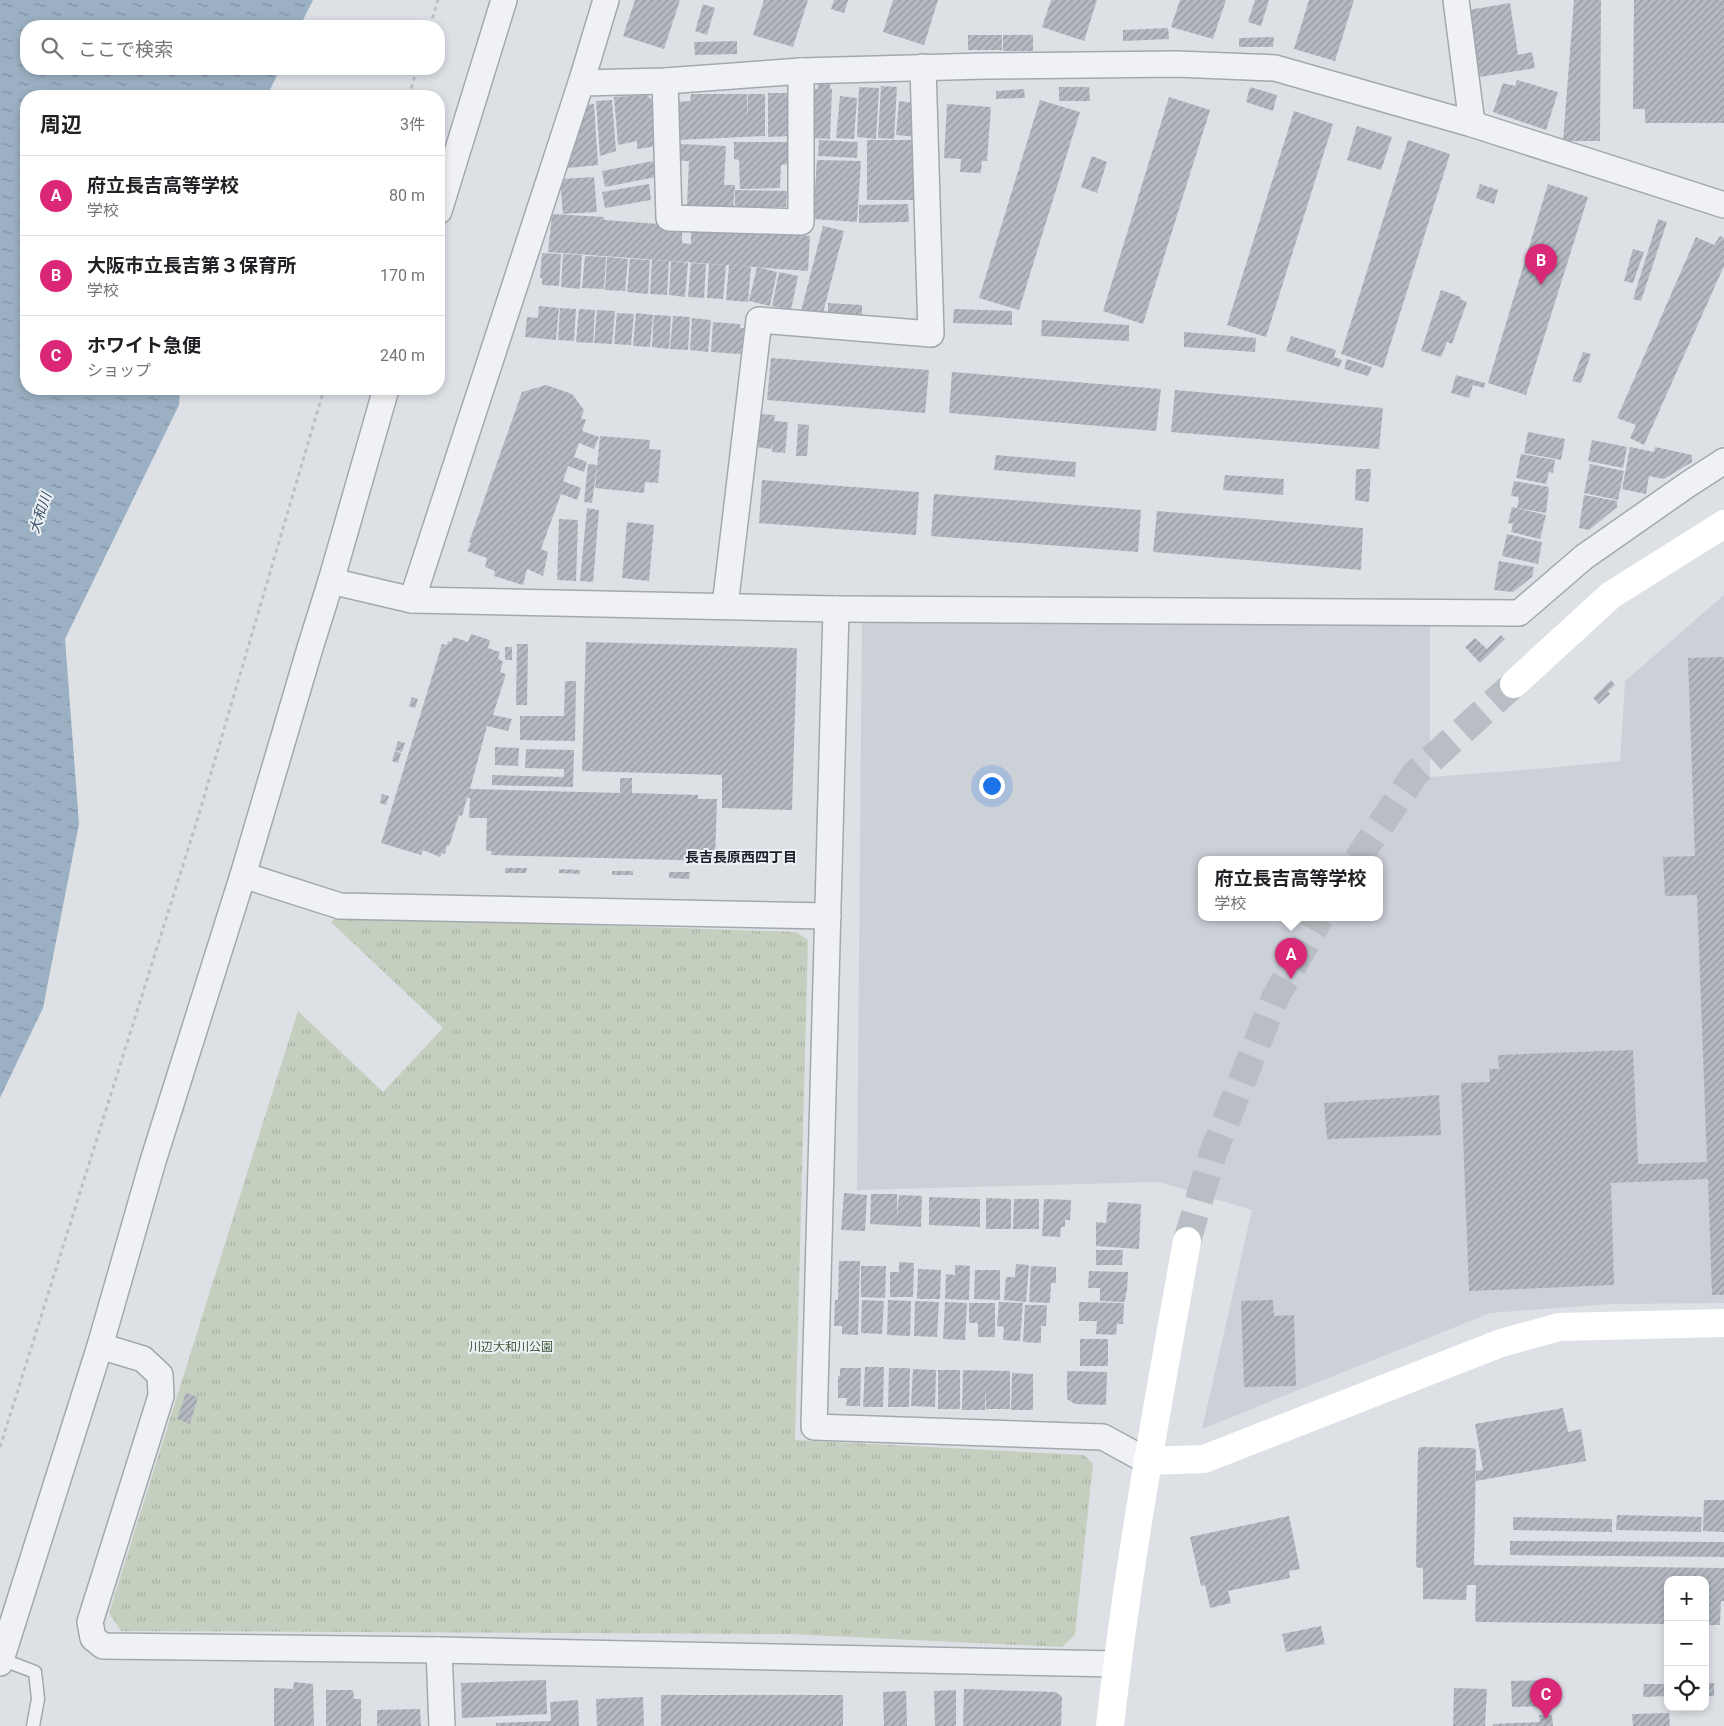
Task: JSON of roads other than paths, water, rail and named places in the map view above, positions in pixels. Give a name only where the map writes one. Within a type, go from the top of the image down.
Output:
[{"type":"street","points":[[445,192],[504,0]]},
{"type":"street","points":[[412,600],[582,83],[606,0]]},
{"type":"street","points":[[1456,0],[1472,124]]},
{"type":"street","points":[[582,83],[665,81],[801,71],[923,67],[1176,64],[1275,68],[1472,124],[1724,205]]},
{"type":"street","points":[[725,606],[759,320],[931,334],[923,67]]},
{"type":"street","points":[[665,81],[670,218],[800,222],[801,71]]},
{"type":"street","points":[[1,1661],[100,1346],[153,1161],[243,875],[384,395]]},
{"type":"street","points":[[331,581],[412,600],[836,609],[1519,613],[1584,557],[1687,484],[1724,461]]},
{"type":"street","points":[[1514,684],[1612,595],[1724,524]]},
{"type":"street","points":[[836,609],[814,1427],[1103,1437],[1147,1461],[1204,1459],[1500,1343],[1559,1328],[1724,1323]]},
{"type":"street","points":[[243,875],[340,906],[828,916]]},
{"type":"street","points":[[1110,1726],[1117,1664],[1147,1461],[1188,1241]]},
{"type":"street","points":[[100,1346],[143,1360],[160,1374],[161,1396],[90,1622],[93,1638],[103,1646],[439,1650],[1117,1664]]},
{"type":"street","points":[[439,1650],[442,1726]]},
{"type":"lane","points":[[1,1661],[35,1672],[38,1699],[33,1726]]},
{"type":"water","name":"大和川","points":[[0,0],[313,0],[303,20],[20,20],[20,75],[277,75],[270,90],[20,90],[20,395],[180,395],[179,405],[65,639],[79,824],[43,1008],[0,1098]]},
{"type":"tunnel","points":[[1360,856],[1415,774],[1514,684]]},
{"type":"tunnel","points":[[1187,1241],[1213,1153],[1275,998],[1318,921]]},
{"type":"place","name":"大阪市立長吉第３保育所","points":[[1541,285]]},
{"type":"place","name":"府立長吉高等学校","points":[[1291,979]]},
{"type":"place","name":"ホワイト急便","points":[[1546,1719]]},
{"type":"district","name":"長吉長原西四丁目","points":[[741,857]]},
{"type":"park label","name":"川辺大和川公園","points":[[511,1347]]}]
